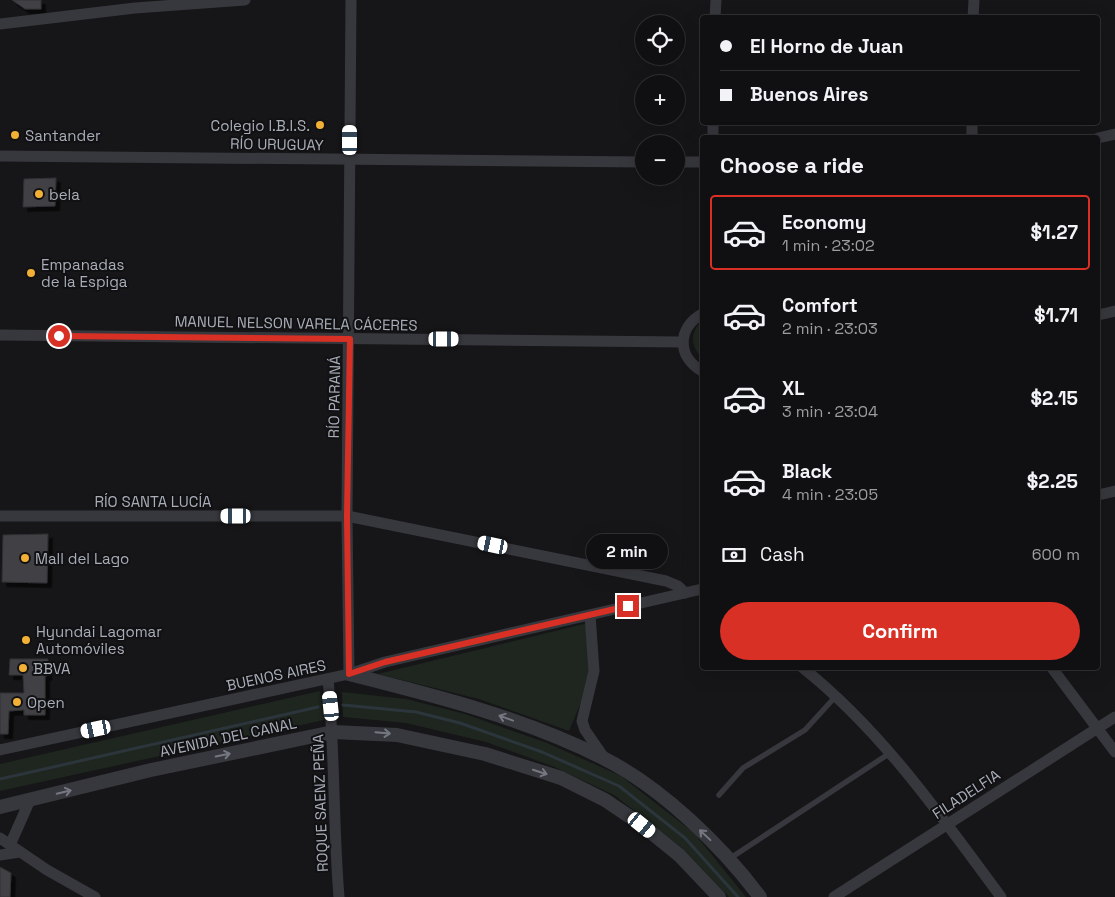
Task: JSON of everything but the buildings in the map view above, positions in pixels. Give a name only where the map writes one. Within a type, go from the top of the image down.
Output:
[{"type":"street","points":[[0,24],[135,4],[245,0]]},
{"type":"street","name":"RÍO PARANÁ","points":[[349,674],[347,516],[350,339],[351,0]]},
{"type":"street","points":[[715,15],[716,0]]},
{"type":"street","points":[[973,15],[974,0]]},
{"type":"street","points":[[1100,138],[1115,134]]},
{"type":"street","name":"RÍO URUGUAY","points":[[0,156],[635,162]]},
{"type":"street","points":[[685,162],[700,162]]},
{"type":"street","points":[[1100,315],[1115,311]]},
{"type":"street","points":[[700,316],[688,325],[682,342],[688,360],[700,369]]},
{"type":"street","name":"MANUEL NELSON VARELA CÁCERES","points":[[0,335],[682,342]]},
{"type":"street","points":[[1100,495],[1115,491]]},
{"type":"street","name":"RÍO SANTA LUCÍA","points":[[0,516],[347,516],[666,581],[678,586],[685,593]]},
{"type":"street","name":"BUENOS AIRES","points":[[0,750],[328,679],[385,662],[700,589]]},
{"type":"street","points":[[590,615],[594,671],[582,721],[585,730],[605,759]]},
{"type":"street","points":[[805,670],[836,696],[890,753],[1001,897]]},
{"type":"street","points":[[1054,670],[1115,752]]},
{"type":"street","points":[[349,674],[497,715],[565,740],[605,759],[660,796],[729,859],[760,897]]},
{"type":"street","name":"ROQUE SAENZ PEÑA","points":[[328,679],[334,732],[335,851],[339,897]]},
{"type":"street","name":"FILADELFIA","points":[[834,897],[1115,717]]},
{"type":"street","name":"AVENIDA DEL CANAL","points":[[0,807],[151,770],[334,732],[373,732],[424,740],[485,754],[561,778],[605,800],[642,825],[679,855],[719,897]]},
{"type":"street","points":[[0,855],[15,848],[30,800]]},
{"type":"street","points":[[0,838],[95,897]]},
{"type":"lane","points":[[719,794],[743,768],[805,730],[836,696]]},
{"type":"lane","points":[[729,859],[890,753]]},
{"type":"shaded area","points":[[700,323],[700,356],[693,340],[693,335]]},
{"type":"shaded area","points":[[588,623],[592,676],[569,731],[479,699],[378,674]]},
{"type":"shaded area","points":[[320,691],[324,720],[0,791],[0,764]]},
{"type":"shaded area","points":[[342,692],[406,699],[465,714],[547,743],[621,776],[694,833],[746,897],[729,897],[681,847],[614,795],[552,766],[486,742],[406,723],[343,717]]},
{"type":"waterway","points":[[343,705],[416,712],[460,723],[542,752],[619,786],[685,838],[738,897]]},
{"type":"waterway","points":[[0,779],[318,707]]},
{"type":"place","name":"Colegio I.B.I.S.","points":[[320,125]]},
{"type":"place","name":"Santander","points":[[15,135]]},
{"type":"place","name":"bela","points":[[39,194]]},
{"type":"place","name":"Empanadas de la Espiga","points":[[31,273]]},
{"type":"place","name":"Mall del Lago","points":[[25,558]]},
{"type":"place","name":"Hyundai Lagomar Automóviles","points":[[26,640]]},
{"type":"place","name":"BBVA","points":[[23,668]]},
{"type":"place","name":"Open","points":[[17,702]]},
{"type":"route","points":[[59,336],[350,339],[347,516],[349,674],[385,662],[628,606]]}]
